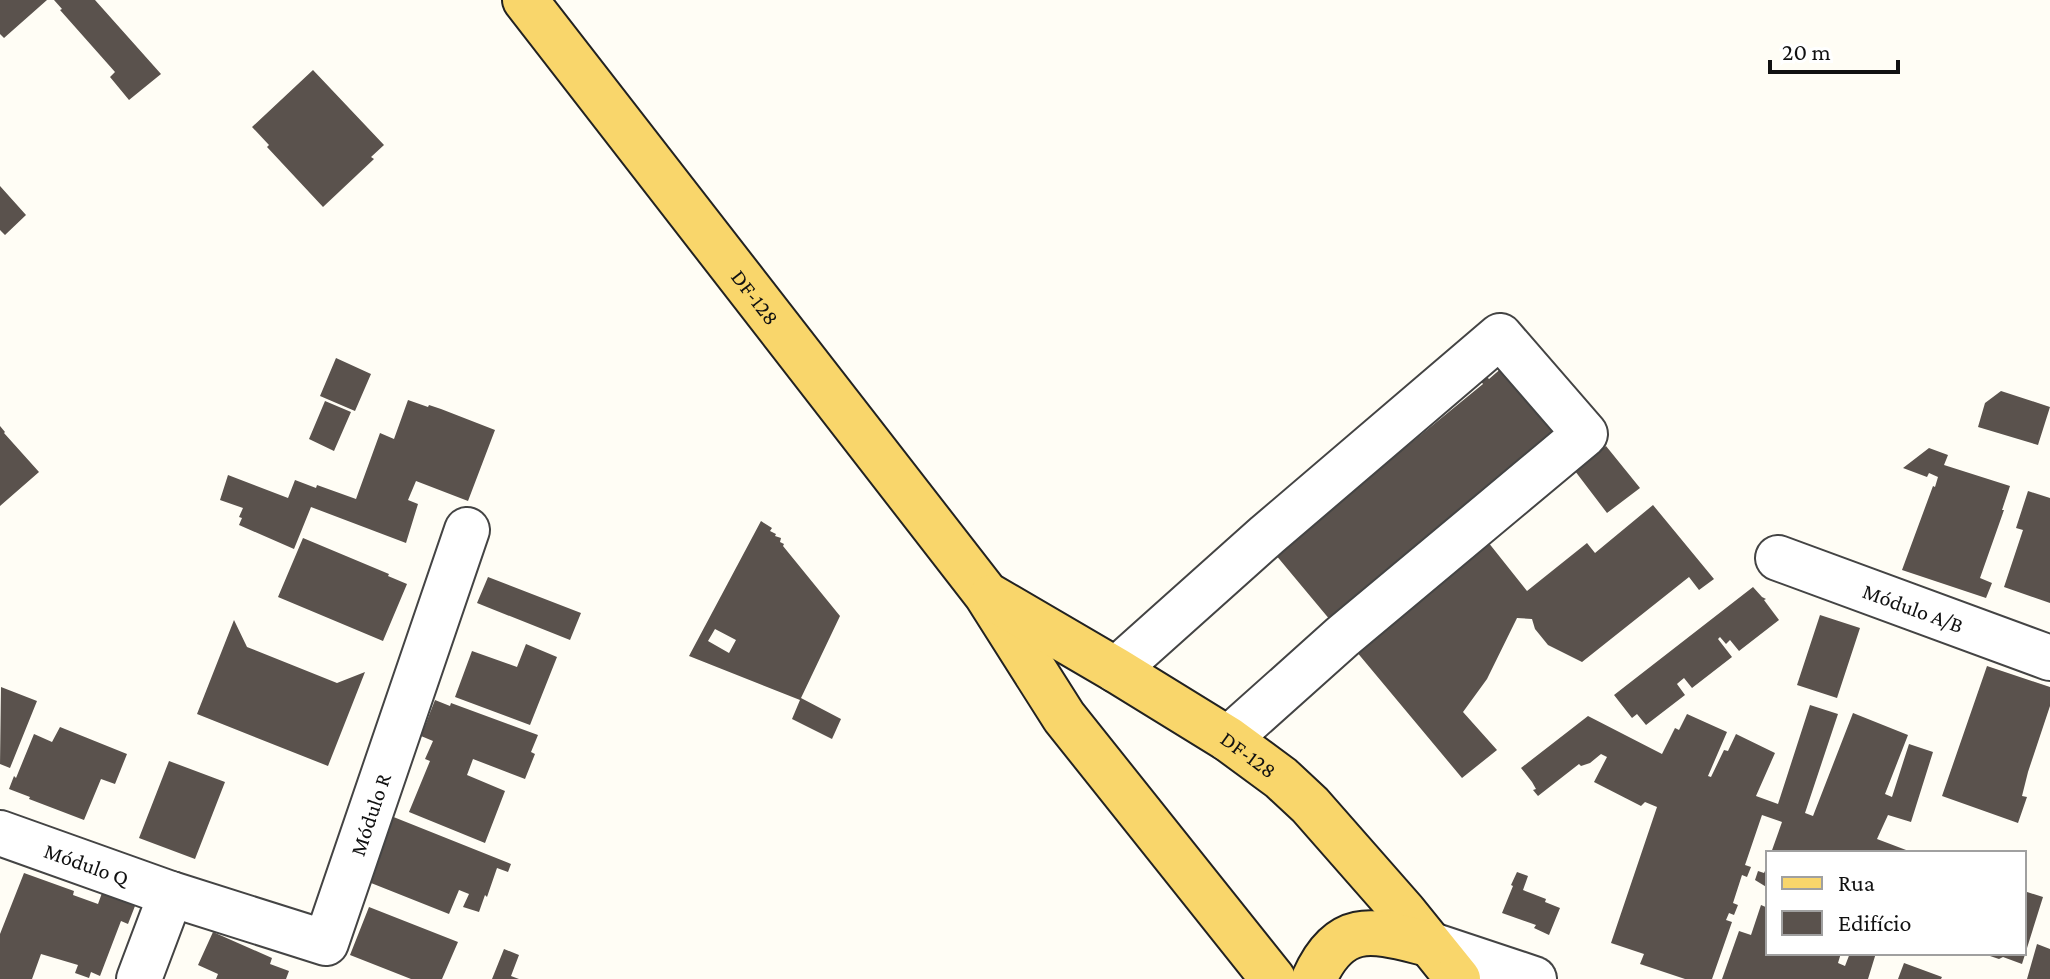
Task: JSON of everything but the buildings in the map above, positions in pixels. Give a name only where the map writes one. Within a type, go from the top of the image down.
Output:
[{"type":"main road","name":"DF-128","points":[[525,0],[986,594],[1064,717],[1273,979]]},
{"type":"main road","name":"DF-128","points":[[986,594],[1228,739],[1281,778],[1310,805],[1458,979]]},
{"type":"main road","points":[[1314,979],[1327,953],[1352,934],[1380,932],[1429,944]]},
{"type":"street","points":[[1116,670],[1267,535],[1500,336],[1585,434],[1342,637],[1228,739]]},
{"type":"street","name":"Módulo R","points":[[171,894],[326,943],[467,530]]},
{"type":"street","name":"Módulo A/B","points":[[1778,558],[2050,658]]},
{"type":"street","name":"Módulo Q","points":[[0,833],[171,894]]},
{"type":"street","points":[[139,979],[171,894]]},
{"type":"street","points":[[1429,944],[1534,979]]}]
